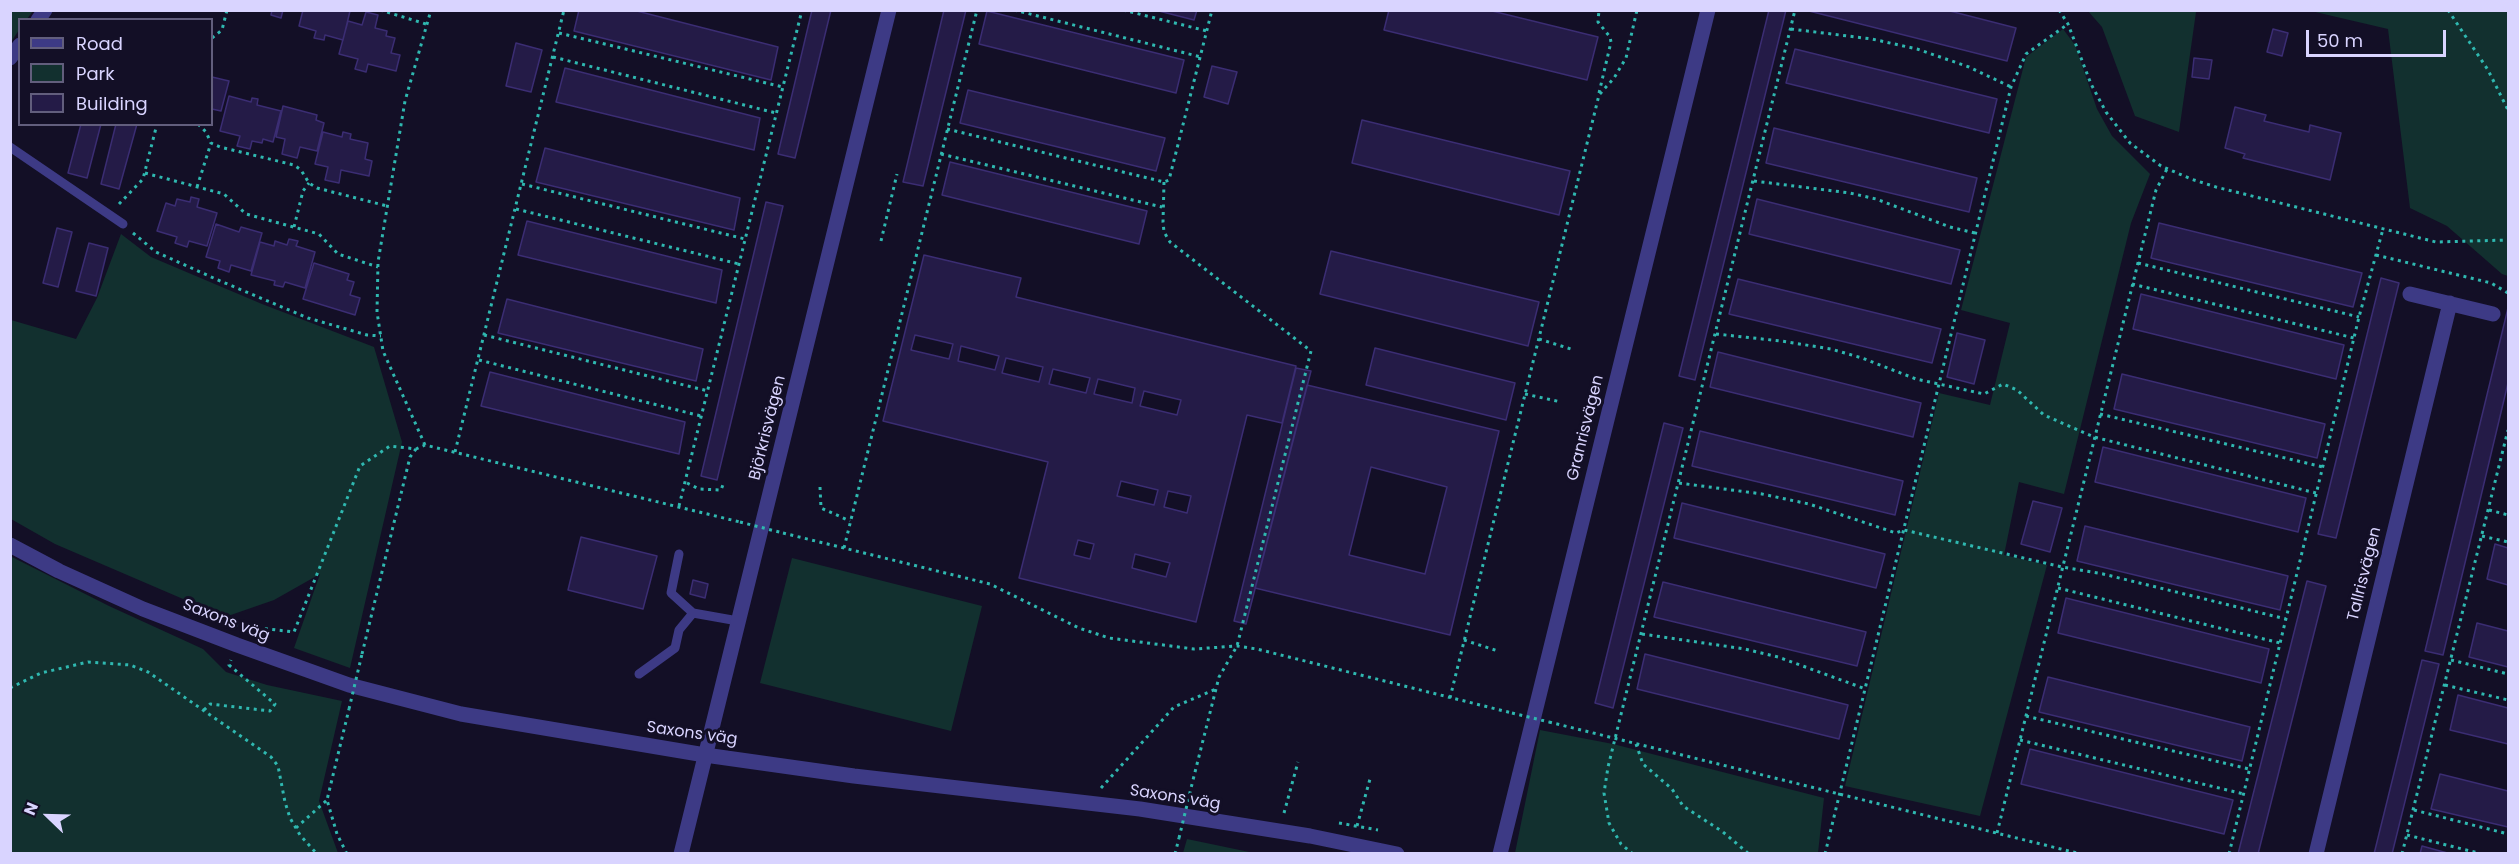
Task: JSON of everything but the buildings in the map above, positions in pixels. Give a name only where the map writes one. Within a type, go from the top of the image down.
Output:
[{"type":"street","name":"Björkrisvägen","points":[[681,854],[889,10]]},
{"type":"street","name":"Granrisvägen","points":[[1500,854],[1708,10]]},
{"type":"street","points":[[2410,294],[2493,314]]},
{"type":"street","name":"Tallrisvägen","points":[[2316,854],[2450,303]]},
{"type":"street","name":"Saxons väg","points":[[10,545],[59,571],[143,609],[237,645],[349,685],[461,714],[705,755],[854,776],[1087,803],[1310,836],[1397,854]]},
{"type":"lane","points":[[10,147],[123,224]]},
{"type":"lane","points":[[679,554],[671,593],[693,613],[738,621]]},
{"type":"lane","points":[[639,674],[675,648],[679,630],[693,613]]},
{"type":"path","points":[[213,37],[222,30],[227,10]]},
{"type":"path","points":[[381,10],[426,24]]},
{"type":"path","points":[[425,445],[383,351],[377,312],[378,267],[405,101],[431,10]]},
{"type":"path","points":[[455,452],[564,10]]},
{"type":"path","points":[[679,507],[687,483],[701,416],[802,10]]},
{"type":"path","points":[[844,548],[977,10]]},
{"type":"path","points":[[1014,10],[1201,57]]},
{"type":"path","points":[[1123,10],[1207,31]]},
{"type":"path","points":[[947,129],[1164,182],[1169,180],[1212,10]]},
{"type":"path","points":[[1449,698],[1611,42],[1610,37],[1598,22],[1599,10]]},
{"type":"path","points":[[1599,95],[1614,78],[1626,58],[1637,10]]},
{"type":"path","points":[[1633,854],[1621,844],[1609,823],[1604,794],[1795,10]]},
{"type":"path","points":[[2059,10],[2068,24],[2091,84],[2113,122],[2139,150],[2167,169],[2216,187],[2436,242],[2508,240]]},
{"type":"path","points":[[2448,10],[2477,52],[2508,110]]},
{"type":"path","points":[[1825,854],[1863,688],[1904,530],[2010,87],[2026,54],[2068,24]]},
{"type":"path","points":[[1791,29],[1872,39],[1917,49],[1968,67],[2010,87]]},
{"type":"path","points":[[559,33],[783,87]]},
{"type":"path","points":[[553,57],[777,113]]},
{"type":"path","points":[[110,214],[143,179],[157,126]]},
{"type":"path","points":[[197,187],[211,143],[200,126]]},
{"type":"path","points":[[211,143],[294,165],[301,170],[309,183],[317,188],[387,206]]},
{"type":"path","points":[[941,154],[1162,207]]},
{"type":"path","points":[[1997,833],[2156,190],[2167,169]]},
{"type":"path","points":[[145,173],[228,196],[246,214],[322,236],[330,248],[338,254],[378,267]]},
{"type":"path","points":[[881,241],[897,174]]},
{"type":"path","points":[[1753,181],[1868,197],[1950,227],[1975,233]]},
{"type":"path","points":[[1164,182],[1162,207],[1164,232],[1170,242],[1311,351],[1237,646],[1219,676],[1175,854]]},
{"type":"path","points":[[294,228],[303,191],[309,183]]},
{"type":"path","points":[[522,184],[745,239]]},
{"type":"path","points":[[516,209],[739,264]]},
{"type":"path","points":[[123,224],[156,252],[218,280],[308,318],[367,335],[381,336]]},
{"type":"path","points":[[2229,854],[2359,317],[2383,229]]},
{"type":"path","points":[[2376,255],[2491,284],[2508,293]]},
{"type":"path","points":[[2138,263],[2359,317]]},
{"type":"path","points":[[2132,284],[2354,339]]},
{"type":"path","points":[[1716,334],[1811,345],[1862,358],[1916,380],[1984,394],[2003,384],[2017,390],[2044,415],[2094,437],[2316,493]]},
{"type":"path","points":[[484,335],[708,391]]},
{"type":"path","points":[[1539,339],[1574,350]]},
{"type":"path","points":[[478,360],[701,416]]},
{"type":"path","points":[[1525,394],[1561,402]]},
{"type":"path","points":[[2100,414],[2323,467]]},
{"type":"path","points":[[2402,854],[2508,430]]},
{"type":"path","points":[[347,854],[337,834],[327,800],[410,457],[416,449],[425,445],[990,584],[1079,628],[1109,638],[1194,649],[1237,646],[1257,649],[2081,854]]},
{"type":"path","points":[[234,625],[294,632],[360,466],[390,446],[416,449]]},
{"type":"path","points":[[687,483],[706,490],[721,490],[724,482]]},
{"type":"path","points":[[1679,483],[1762,494],[1818,507],[1889,532],[1896,533],[1904,530],[2062,567],[2103,574],[2286,619]]},
{"type":"path","points":[[820,487],[821,508],[850,521]]},
{"type":"path","points":[[2488,510],[2508,515]]},
{"type":"path","points":[[2482,536],[2508,542]]},
{"type":"path","points":[[2057,588],[2280,643]]},
{"type":"path","points":[[204,710],[210,704],[270,711],[275,704],[229,665],[245,625]]},
{"type":"path","points":[[1642,634],[1745,649],[1778,657],[1863,688]]},
{"type":"path","points":[[1464,640],[1498,651]]},
{"type":"path","points":[[2451,660],[2508,674]]},
{"type":"path","points":[[10,688],[41,673],[63,666],[88,662],[130,665],[148,672],[271,758],[278,766],[285,802],[296,828],[317,854]]},
{"type":"path","points":[[2445,685],[2508,700]]},
{"type":"path","points":[[1087,803],[1174,707],[1216,689]]},
{"type":"path","points":[[2025,716],[2249,770]]},
{"type":"path","points":[[2020,740],[2244,794]]},
{"type":"path","points":[[1636,744],[1643,764],[1672,789],[1683,806],[1723,832],[1749,854]]},
{"type":"path","points":[[1284,813],[1298,762]]},
{"type":"path","points":[[1358,826],[1370,779]]},
{"type":"path","points":[[296,828],[327,800]]},
{"type":"path","points":[[2414,810],[2508,834]]},
{"type":"path","points":[[2407,835],[2482,854]]},
{"type":"green space","points":[[11,10],[33,11],[28,18],[18,18],[18,32],[11,42]]},
{"type":"green space","points":[[2088,11],[2200,11],[2196,12],[2179,132],[2135,116],[2102,27]]},
{"type":"green space","points":[[2311,11],[2508,11],[2508,276],[2502,274],[2447,226],[2410,208],[2388,29]]},
{"type":"green space","points":[[2063,29],[2075,45],[2097,109],[2112,136],[2150,174],[2131,223],[2064,494],[2019,482],[2004,555],[2047,565],[1980,816],[1845,786],[1939,393],[1990,405],[2010,323],[1961,310],[2026,57]]},
{"type":"green space","points":[[121,234],[151,257],[262,304],[374,347],[402,442],[350,668],[294,648],[320,574],[274,600],[225,617],[55,544],[11,519],[11,320],[76,339],[97,298]]},
{"type":"green space","points":[[10,556],[109,606],[203,649],[226,672],[267,685],[342,701],[319,801],[338,853],[11,853]]},
{"type":"green space","points":[[792,558],[982,606],[951,731],[760,683]]},
{"type":"green space","points":[[1540,730],[1613,744],[1824,798],[1818,853],[1515,853]]},
{"type":"green space","points":[[1187,839],[1254,853],[1183,853]]}]
